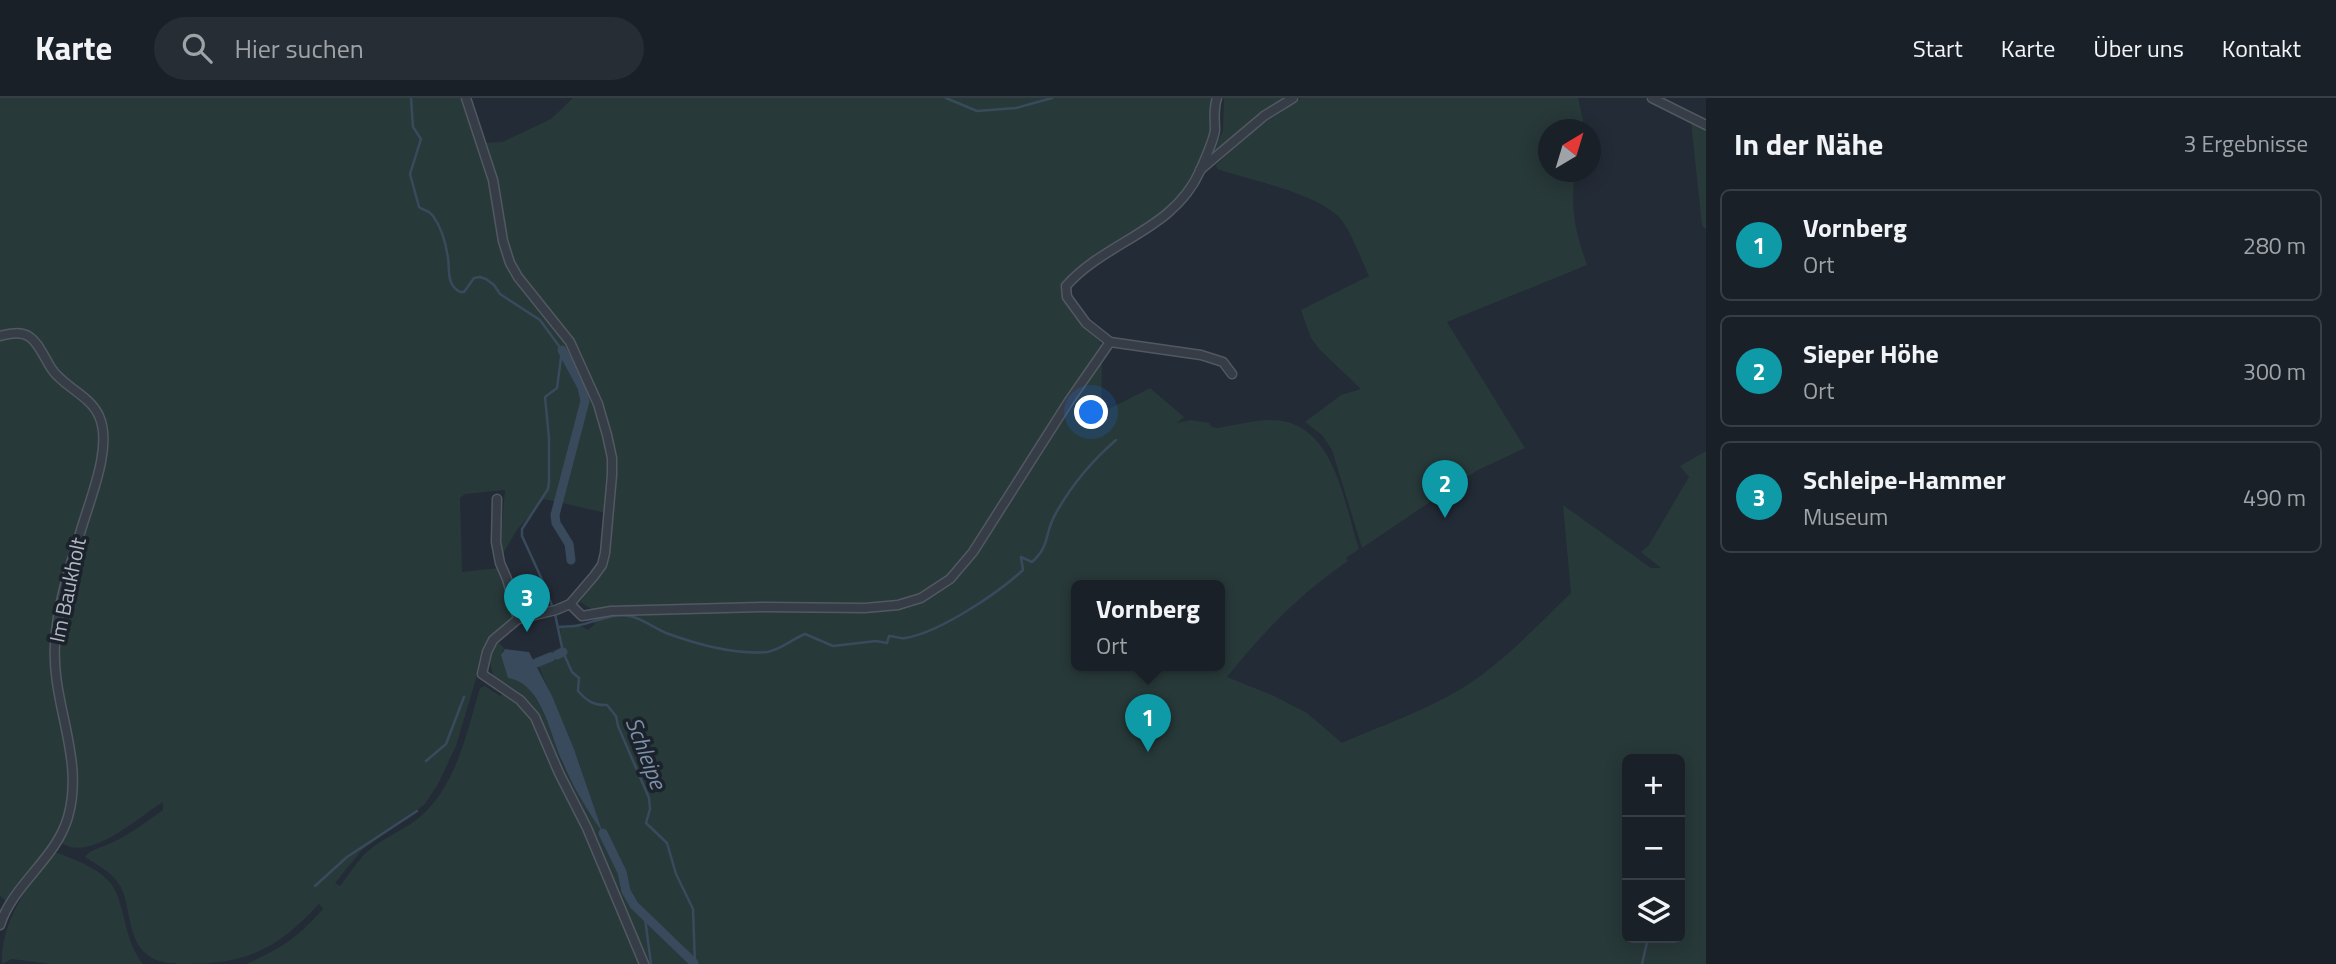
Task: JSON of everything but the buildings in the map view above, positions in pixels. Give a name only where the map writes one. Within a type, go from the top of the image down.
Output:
[{"type":"street","points":[[466,98],[493,180],[503,241],[510,263],[575,352],[598,404],[612,458],[606,540],[601,565],[570,604],[553,611],[517,619],[493,640],[482,674],[520,699],[535,717],[587,828],[643,964]]},
{"type":"street","points":[[1217,98],[1213,114],[1215,133],[1200,170],[1181,203],[1140,234],[1075,275],[1066,286],[1067,297],[1086,323],[1110,342],[1201,355],[1223,362],[1232,374]]},
{"type":"street","points":[[1200,170],[1264,117],[1293,98]]},
{"type":"street","points":[[1652,98],[1706,125]]},
{"type":"street","name":"Im Baukholt","points":[[0,336],[14,332],[31,337],[55,373],[93,405],[103,425],[103,451],[61,603],[55,642],[54,673],[71,751],[73,781],[68,819],[55,846],[27,881],[3,916],[0,925]]},
{"type":"street","points":[[570,604],[582,615],[611,611],[761,607],[865,608],[898,606],[921,598],[950,579],[973,552],[1069,401],[1110,342]]},
{"type":"street","points":[[497,499],[496,542],[517,619]]},
{"type":"shaded area","points":[[0,98],[466,98],[489,172],[501,244],[513,279],[573,354],[596,407],[610,460],[606,513],[544,499],[516,531],[503,554],[501,535],[505,490],[465,494],[460,498],[462,572],[499,568],[506,582],[512,618],[493,635],[484,652],[456,746],[438,784],[424,805],[362,850],[335,883],[340,886],[367,852],[416,820],[434,802],[452,773],[480,688],[485,686],[500,696],[505,692],[533,718],[585,830],[641,964],[246,964],[270,953],[297,935],[323,909],[319,904],[290,932],[262,950],[229,961],[183,964],[165,962],[149,956],[139,946],[120,886],[107,872],[85,857],[93,850],[123,837],[163,810],[163,802],[101,842],[75,848],[63,844],[74,799],[76,773],[73,740],[60,675],[58,642],[61,618],[98,487],[105,456],[106,430],[101,410],[91,398],[59,373],[34,337],[21,330],[0,333]]},
{"type":"shaded area","points":[[573,98],[1213,98],[1211,135],[1178,202],[1151,224],[1091,261],[1063,282],[1062,294],[1082,325],[1100,342],[1102,348],[971,551],[1102,361],[1101,413],[1150,388],[1184,417],[1177,423],[1191,420],[1209,423],[1218,428],[1265,420],[1293,424],[1310,434],[1323,449],[1341,488],[1359,549],[1283,614],[1227,677],[1307,713],[1342,743],[1430,705],[1479,677],[1571,593],[1563,505],[1651,568],[1661,568],[1641,552],[1649,545],[1689,477],[1680,466],[1706,451],[1706,964],[646,964],[525,699],[493,675],[489,658],[497,641],[505,649],[502,651],[515,679],[532,693],[538,703],[564,767],[602,830],[574,749],[535,658],[562,647],[560,628],[581,626],[588,630],[595,624],[593,620],[596,616],[593,610],[580,602],[607,560],[615,458],[576,348],[563,326],[517,269],[509,247],[500,196],[485,143],[502,142],[551,119]],"holes":[[[968,556],[951,581],[898,606],[950,578]]]},
{"type":"shaded area","points":[[1224,98],[1291,98],[1209,158],[1223,131]]},
{"type":"shaded area","points":[[1301,98],[1578,98],[1583,119],[1538,119],[1538,182],[1574,182],[1575,219],[1587,265],[1447,322],[1525,448],[1476,471],[1362,548],[1332,450],[1322,435],[1305,422],[1341,395],[1361,389],[1320,350],[1311,338],[1301,310],[1369,276],[1348,229],[1328,208],[1299,194],[1217,169],[1216,165],[1257,128]]},
{"type":"shaded area","points":[[1691,122],[1706,129],[1706,229],[1702,225]]},
{"type":"shaded area","points":[[13,335],[25,338],[31,343],[55,378],[89,407],[98,424],[100,442],[92,488],[61,585],[52,630],[54,691],[68,761],[65,815],[47,851],[5,908],[5,900],[0,896],[0,339]]},
{"type":"shaded area","points":[[53,853],[91,868],[112,885],[133,947],[143,964],[50,964],[12,959],[2,964],[11,919],[26,890]]},
{"type":"water","points":[[505,649],[529,652],[552,696],[574,749],[603,833],[571,780],[537,700],[520,682],[508,678],[501,655]]},
{"type":"waterway","name":"Schleipe","points":[[411,98],[413,127],[421,139],[410,174],[419,207],[431,214],[441,230],[452,285],[464,292],[474,278],[486,279],[500,294],[540,320],[562,350],[557,388],[545,397],[549,438],[548,489],[522,529],[522,536],[555,614],[563,652],[572,672],[579,678],[578,691],[591,702],[607,705],[616,716],[649,798],[650,809],[646,823],[667,843],[676,874],[693,909],[695,964]]},
{"type":"waterway","points":[[946,98],[977,111],[1016,108],[1052,98]]},
{"type":"waterway","points":[[562,350],[582,387],[585,401],[555,515],[556,523],[569,544],[571,560]]},
{"type":"waterway","points":[[558,627],[577,626],[621,615],[639,619],[666,633],[715,648],[754,652],[772,651],[805,634],[833,646],[876,641],[887,643],[889,636],[903,638],[919,635],[951,620],[999,590],[1023,570],[1021,557],[1032,562],[1042,550],[1052,520],[1068,493],[1116,440]]},
{"type":"waterway","name":"Schleipe","points":[[557,655],[563,652]]},
{"type":"waterway","points":[[536,663],[551,657]]},
{"type":"waterway","points":[[426,761],[446,744],[464,697]]},
{"type":"waterway","points":[[315,886],[347,857],[417,811]]},
{"type":"waterway","points":[[603,833],[634,905],[694,963]]},
{"type":"waterway","points":[[645,918],[651,964]]},
{"type":"waterway","points":[[1642,964],[1647,943]]},
{"type":"place","name":"Sieper Höhe","points":[[1445,518]]},
{"type":"place","name":"Schleipe-Hammer","points":[[527,632]]},
{"type":"place","name":"Vornberg","points":[[1148,752]]}]
